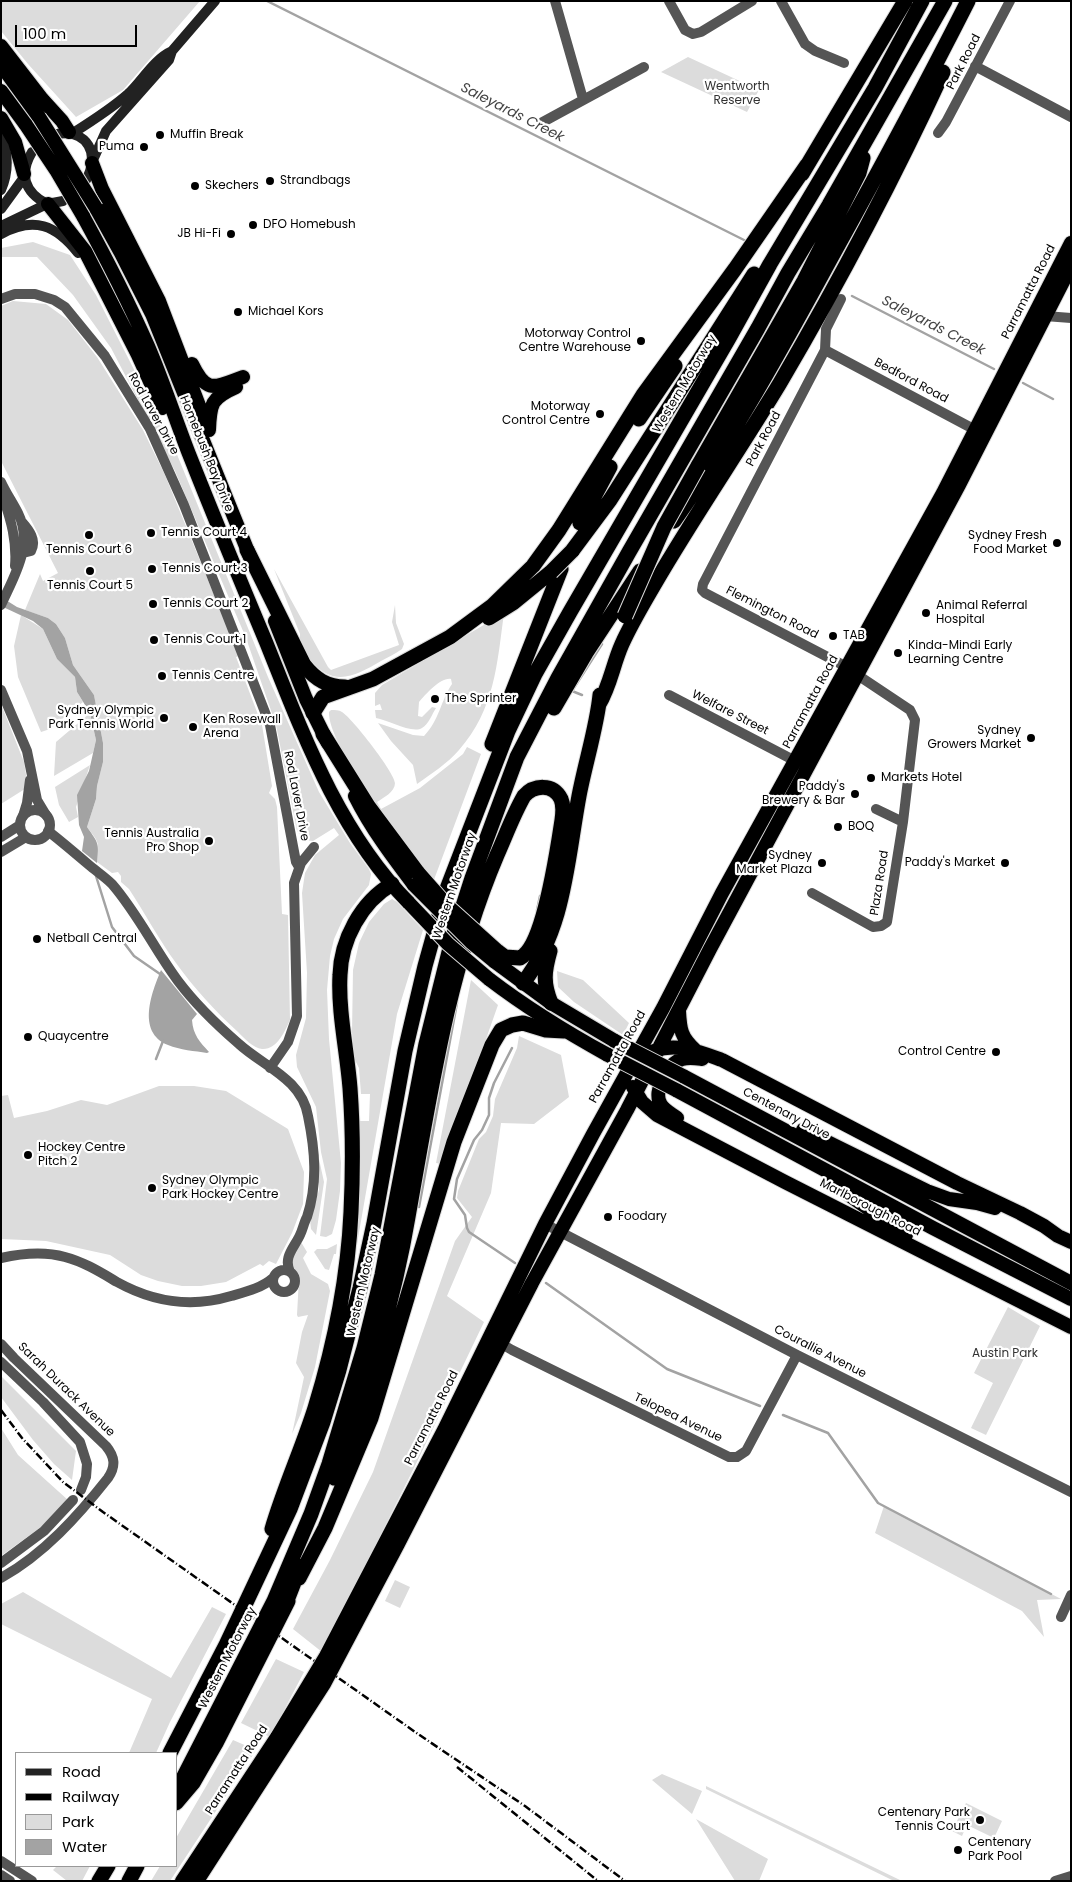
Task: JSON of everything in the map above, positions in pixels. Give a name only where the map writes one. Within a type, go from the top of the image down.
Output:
[{"type":"highway","points":[[297,720],[313,713],[323,697],[382,675],[450,637],[480,624],[510,598],[556,570],[610,500],[768,242],[807,165],[905,1]]},
{"type":"highway","points":[[768,242],[791,228],[875,88],[922,1]]},
{"type":"highway","name":"Western Motorway","points":[[178,1788],[274,1601],[311,1514],[329,1464],[364,1348],[380,1284],[426,1044],[452,940],[472,878],[518,758],[558,678],[945,1]]},
{"type":"highway","name":"Western Motorway","points":[[518,758],[549,715],[586,653],[715,461],[754,396],[819,267],[931,74],[968,1]]},
{"type":"highway","points":[[599,704],[622,645],[638,611],[835,296],[839,277],[913,137],[975,1]]},
{"type":"highway","points":[[1,46],[42,99],[62,121],[67,133]]},
{"type":"highway","name":"Homebush Bay Drive","points":[[1,65],[39,117],[96,208],[152,314],[323,734]]},
{"type":"highway","name":"Homebush Bay Drive","points":[[1,92],[56,170],[83,216],[107,261],[148,348],[188,453],[320,772],[363,844],[392,884],[448,944],[489,980],[505,991]]},
{"type":"highway","points":[[1,118],[15,142],[24,175]]},
{"type":"highway","points":[[819,267],[859,173],[869,134]]},
{"type":"highway","points":[[92,161],[102,189],[159,302],[209,430],[232,512]]},
{"type":"highway","points":[[48,204],[80,242],[138,355],[173,433],[188,453]]},
{"type":"highway","name":"Parramatta Road","points":[[182,1881],[282,1730],[316,1673],[444,1430],[560,1233],[627,1110],[660,1049],[801,764],[980,432],[1040,314],[1071,243]]},
{"type":"highway","points":[[510,598],[546,550],[643,395],[758,258]]},
{"type":"highway","name":"Western Motorway","points":[[580,524],[599,484],[639,419],[758,258]]},
{"type":"highway","name":"Western Motorway","points":[[171,1752],[222,1653],[290,1509],[339,1370],[374,1223],[414,1008],[445,894],[485,788],[535,674],[729,338],[758,258]]},
{"type":"highway","name":"Parramatta Road","points":[[1040,314],[1071,266]]},
{"type":"highway","points":[[551,1003],[545,986],[546,968],[561,916],[578,797],[600,694],[625,616],[664,527],[698,466],[810,284]]},
{"type":"highway","points":[[159,302],[176,327],[195,371],[204,384],[219,386],[243,380],[223,392],[211,405],[209,430]]},
{"type":"highway","points":[[247,550],[304,665],[314,677],[323,682],[334,686],[351,686]]},
{"type":"highway","name":"Western Motorway","points":[[485,788],[488,755],[556,570]]},
{"type":"highway","points":[[284,1608],[345,1450],[366,1387],[385,1320],[408,1218],[444,1018],[474,913],[524,796],[536,787],[550,789],[560,798],[562,820],[553,877],[537,934],[528,951],[523,956],[510,958],[495,956],[447,906],[416,879],[323,734]]},
{"type":"highway","name":"Parramatta Road","points":[[197,1881],[324,1684],[496,1340],[545,1224],[722,893],[801,764]]},
{"type":"highway","points":[[257,1579],[280,1504],[302,1447],[322,1383],[343,1286],[351,1215],[352,1177],[350,1088],[340,989],[342,955],[350,932],[362,912],[377,894],[392,884],[416,879]]},
{"type":"highway","points":[[505,991],[514,989],[523,983],[536,965],[556,919],[566,879]]},
{"type":"highway","name":"Centenary Drive","points":[[495,956],[523,983],[551,1003],[615,1041],[1071,1283]]},
{"type":"highway","points":[[505,991],[564,1031],[608,1055],[1071,1299]]},
{"type":"highway","points":[[679,1010],[681,1033],[695,1050]]},
{"type":"highway","points":[[178,1801],[193,1783],[216,1743],[325,1528],[371,1418],[454,1142],[492,1045],[502,1030],[512,1024],[523,1023],[546,1030],[564,1031]]},
{"type":"highway","points":[[630,1065],[660,1049],[673,1048],[695,1050],[722,1060],[957,1183],[1020,1213],[1064,1239]]},
{"type":"highway","points":[[712,1143],[663,1107],[659,1098],[660,1088],[665,1076],[675,1062],[681,1059],[702,1059],[738,1070]]},
{"type":"highway","name":"Marlborough Road","points":[[630,1065],[636,1093],[642,1102],[657,1115]]},
{"type":"highway","name":"Marlborough Road","points":[[627,1110],[632,1108],[657,1115],[1071,1327]]},
{"type":"highway","points":[[744,1109],[774,1116],[927,1191],[949,1199],[990,1206],[1064,1239]]},
{"type":"highway","points":[[802,1158],[803,1169],[839,1188],[904,1233],[918,1248]]},
{"type":"highway","points":[[99,1881],[107,1867]]},
{"type":"highway","points":[[130,1881],[137,1867]]},
{"type":"main road","points":[[86,180],[92,161],[106,131],[169,60],[172,51],[215,1]]},
{"type":"main road","points":[[67,133],[127,95],[164,54],[172,51]]},
{"type":"main road","points":[[1,133],[7,158],[5,177],[1,190]]},
{"type":"main road","points":[[67,133],[80,136],[86,142],[92,161]]},
{"type":"main road","points":[[1,209],[24,175],[26,163],[32,152]]},
{"type":"main road","points":[[24,175],[32,194],[48,204]]},
{"type":"main road","points":[[1,226],[48,204],[63,201]]},
{"type":"main road","points":[[1,234],[15,227],[25,225],[45,226],[55,230],[72,245],[103,284]]},
{"type":"street","points":[[554,1],[584,99]]},
{"type":"street","points":[[669,1],[685,30],[693,34],[701,32],[752,1]]},
{"type":"street","points":[[781,1],[806,44],[815,51],[844,63]]},
{"type":"street","name":"Park Road","points":[[938,133],[946,122],[1010,1]]},
{"type":"street","points":[[975,66],[1071,117]]},
{"type":"street","points":[[541,123],[644,67]]},
{"type":"street","name":"Rod Laver Drive","points":[[1,299],[15,294],[35,294],[54,300],[65,307],[105,356],[150,429],[184,505],[270,725],[296,862],[299,867],[294,889],[297,1016],[288,1042],[270,1068]]},
{"type":"street","name":"Park Road","points":[[702,590],[703,584],[825,350],[826,328],[835,296]]},
{"type":"street","points":[[1040,314],[1071,318]]},
{"type":"street","name":"Bedford Road","points":[[825,350],[980,432]]},
{"type":"street","points":[[1,482],[33,540],[34,546],[31,550],[20,552]]},
{"type":"street","points":[[1,493],[10,516],[20,552],[11,584],[1,605]]},
{"type":"street","name":"Flemington Road","points":[[702,590],[852,671]]},
{"type":"street","name":"Plaza Road","points":[[812,893],[873,927],[881,926],[887,922],[916,720],[910,710],[852,671]]},
{"type":"street","points":[[1,690],[29,757],[37,800],[49,822],[48,831],[40,838],[33,839],[26,837],[22,832],[22,820],[29,790],[29,757]]},
{"type":"street","name":"Welfare Street","points":[[669,695],[801,764]]},
{"type":"street","points":[[876,809],[902,822]]},
{"type":"street","points":[[1,837],[35,810],[46,815]]},
{"type":"street","points":[[48,831],[111,883],[132,909],[157,951],[179,982],[208,1016],[247,1052],[285,1078],[298,1092],[308,1113],[315,1180],[312,1199],[300,1236],[291,1248],[288,1256],[287,1265],[295,1282],[291,1290],[281,1292],[276,1289],[272,1280],[287,1246],[300,1236]]},
{"type":"street","points":[[3,848],[26,837]]},
{"type":"street","points":[[299,867],[314,847]]},
{"type":"street","name":"Courallie Avenue","points":[[545,1224],[797,1355],[1071,1492]]},
{"type":"street","points":[[1,1258],[19,1253],[40,1253],[65,1257],[90,1266],[143,1294],[164,1300],[189,1303],[212,1301],[241,1293],[272,1280],[284,1270],[290,1272]]},
{"type":"street","name":"Telopea Avenue","points":[[496,1340],[729,1458],[738,1457],[746,1451],[797,1355]]},
{"type":"street","name":"Sarah Durack Avenue","points":[[1,1344],[96,1436],[112,1454],[114,1466],[108,1478],[68,1524],[41,1550]]},
{"type":"street","name":"Sarah Durack Avenue","points":[[1,1362],[43,1402],[80,1442],[87,1460],[86,1480],[81,1490]]},
{"type":"street","points":[[1,1563],[52,1524],[73,1500]]},
{"type":"street","points":[[1,1578],[41,1550],[32,1540]]},
{"type":"street","points":[[1061,1617],[1071,1595]]},
{"type":"street","points":[[1,1861],[32,1881]]},
{"type":"street","points":[[1,1875],[10,1881]]},
{"type":"street","points":[[1055,1881],[1071,1876]]},
{"type":"green space","points":[[1,1],[200,1],[123,90],[76,117],[1,31]]},
{"type":"green space","name":"Wentworth Reserve","points":[[688,57],[759,90],[747,112],[661,72]]},
{"type":"green space","points":[[33,242],[70,255],[96,295],[176,452],[268,677],[319,792],[371,874],[369,885],[343,919],[334,939],[330,956],[327,990],[329,1039],[341,1163],[336,1220],[332,1234],[326,1237],[320,1236],[327,1179],[321,1152],[316,1107],[297,1067],[296,1055],[306,1018],[307,973],[302,893],[305,873],[315,855],[339,835],[334,828],[313,841],[304,840],[297,831],[276,725],[246,638],[175,471],[111,348],[73,295],[37,257],[1,257],[1,248]]},
{"type":"green space","name":"Tennis Centre","points":[[13,301],[46,304],[68,320],[97,357],[143,430],[165,475],[239,656],[236,657],[262,725],[272,786],[269,793],[275,799],[277,807],[282,914],[288,915],[290,1020],[280,1039],[267,1048],[255,1047],[205,999],[170,954],[129,889],[121,882],[121,876],[118,872],[112,873],[97,862],[98,843],[87,827],[96,799],[103,762],[103,743],[94,695],[73,665],[65,638],[56,624],[48,618],[25,610],[40,574],[43,581],[58,573],[1,461],[1,306]]},
{"type":"green space","points":[[274,569],[331,670],[399,645],[392,622],[395,605],[396,623],[404,644],[402,649],[355,674],[338,677],[329,675],[321,670],[312,662],[303,649],[300,634]]},
{"type":"green space","points":[[504,613],[496,668],[487,702],[480,718],[471,734],[455,755],[417,784],[413,765],[391,741],[378,723],[413,735],[424,736],[437,717],[452,684],[451,679],[438,683],[419,702],[418,716],[422,717],[432,707],[436,708],[427,724],[418,729],[406,728],[376,718],[375,710],[382,710],[380,704],[375,706],[375,693],[382,685]]},
{"type":"green space","points":[[21,615],[43,629],[57,659],[75,677],[77,692],[83,702],[50,729],[41,732],[18,677],[14,646]]},
{"type":"green space","points":[[1,704],[24,762],[28,787],[1,804]]},
{"type":"green space","points":[[331,710],[338,710],[347,716],[372,746],[393,777],[395,783],[393,789],[377,802],[381,809],[420,788],[463,754],[467,747],[481,754],[432,885],[389,826],[341,749],[332,728],[329,712]]},
{"type":"green space","points":[[90,713],[96,740],[93,753],[54,776],[56,742]]},
{"type":"green space","points":[[90,765],[76,807],[78,817],[69,822],[59,805],[55,787]]},
{"type":"green space","points":[[392,899],[423,930],[397,1014],[357,1244],[359,1121],[369,1121],[370,1094],[361,1094],[359,1068],[354,1058],[352,1032],[353,970],[359,943],[369,922],[384,904]]},
{"type":"green space","points":[[557,971],[583,980],[629,1023],[623,1035],[574,1002],[558,987]]},
{"type":"green space","points":[[471,980],[498,1005],[442,1164],[436,1163]]},
{"type":"green space","points":[[519,1036],[561,1055],[569,1097],[534,1124],[501,1123],[491,1193],[447,1296],[484,1322],[416,1464],[322,1652],[293,1629],[330,1560],[373,1472],[455,1241],[472,1217],[457,1198],[458,1191],[479,1139],[486,1132],[493,1116],[495,1099],[517,1048]]},
{"type":"green space","name":"Sydney Olympic Park Hockey Centre","points":[[159,1086],[194,1086],[226,1091],[288,1129],[304,1172],[303,1204],[292,1233],[276,1264],[269,1261],[263,1266],[260,1264],[226,1282],[201,1286],[182,1286],[141,1275],[110,1255],[46,1241],[1,1239],[1,1096],[8,1095],[14,1118],[47,1111],[81,1100],[107,1105]]},
{"type":"green space","points":[[319,1159],[324,1182],[316,1235],[311,1229],[310,1220],[319,1190]]},
{"type":"green space","points":[[301,1242],[307,1252],[303,1258],[311,1274],[328,1284],[330,1291],[315,1367],[301,1413],[292,1434],[304,1377],[296,1363],[302,1332],[308,1315],[298,1317],[297,1315],[299,1278],[291,1265],[293,1255]]},
{"type":"green space","points":[[337,1244],[336,1254],[334,1254],[329,1270],[325,1269],[314,1252],[317,1249],[327,1249]]},
{"type":"green space","name":"Austin Park","points":[[1008,1307],[1040,1326],[986,1435],[971,1428],[993,1383],[974,1373]]},
{"type":"green space","points":[[1,1376],[76,1451],[72,1480],[54,1464],[33,1440],[1,1397]]},
{"type":"green space","points":[[1,1428],[18,1455],[68,1500],[41,1527],[1,1556]]},
{"type":"green space","points":[[884,1506],[1061,1599],[1037,1600],[1044,1637],[1022,1611],[875,1533]]},
{"type":"green space","points":[[395,1580],[410,1587],[400,1608],[385,1601]]},
{"type":"green space","points":[[23,1592],[171,1678],[212,1607],[226,1614],[156,1752],[129,1752],[152,1699],[1,1624],[1,1604]]},
{"type":"green space","points":[[276,1659],[304,1672],[270,1737],[241,1723]]},
{"type":"green space","points":[[233,1740],[256,1750],[170,1881],[151,1881],[159,1867],[178,1867],[178,1835]]},
{"type":"green space","points":[[662,1774],[702,1791],[692,1814],[652,1780]]},
{"type":"green space","points":[[706,1786],[902,1881],[894,1881],[706,1789]]},
{"type":"green space","name":"Centenary Park Tennis Court","points":[[966,1803],[1002,1821],[994,1838],[967,1825],[962,1836],[952,1831]]},
{"type":"green space","points":[[696,1819],[768,1859],[759,1881],[735,1881]]},
{"type":"green space","points":[[56,1867],[89,1867],[82,1881],[67,1881],[53,1870]]},
{"type":"water","points":[[1,597],[17,607],[48,618],[56,624],[65,638],[73,665],[94,695],[103,743],[103,762],[96,799],[87,827],[97,844],[97,863],[82,851],[84,837],[79,825],[77,795],[89,771],[96,740],[90,713],[77,692],[75,677],[57,659],[43,629],[33,621],[1,606]]},
{"type":"water","points":[[161,970],[197,1014],[192,1020],[195,1034],[209,1052],[188,1050],[168,1045],[158,1039],[152,1031],[149,1011]]},
{"type":"waterway","name":"Saleyards Creek","points":[[267,1],[748,242]]},
{"type":"waterway","name":"Saleyards Creek","points":[[852,296],[994,369]]},
{"type":"waterway","name":"Saleyards Creek","points":[[1023,383],[1053,399]]},
{"type":"waterway","points":[[582,695],[572,691],[602,644]]},
{"type":"waterway","points":[[96,876],[112,927],[134,956],[160,974]]},
{"type":"waterway","points":[[537,910],[540,896]]},
{"type":"waterway","points":[[419,1207],[457,1003]]},
{"type":"waterway","points":[[156,1059],[163,1041]]},
{"type":"waterway","points":[[512,1048],[494,1083],[489,1098],[489,1115],[482,1130],[474,1140],[457,1179],[454,1199],[465,1215],[469,1232],[515,1263]]},
{"type":"waterway","points":[[546,1283],[667,1369],[760,1406]]},
{"type":"waterway","points":[[783,1415],[828,1433],[878,1503],[1051,1594]]},
{"type":"railway","points":[[1,1410],[22,1438],[63,1482],[418,1734],[525,1806],[625,1881]]},
{"type":"railway","points":[[457,1767],[598,1881]]},
{"type":"place","name":"Muffin Break","points":[[160,135]]},
{"type":"place","name":"Puma","points":[[144,147]]},
{"type":"place","name":"Strandbags","points":[[270,181]]},
{"type":"place","name":"Skechers","points":[[195,186]]},
{"type":"place","name":"DFO Homebush","points":[[253,225]]},
{"type":"place","name":"JB Hi-Fi","points":[[231,234]]},
{"type":"place","name":"Michael Kors","points":[[238,312]]},
{"type":"place","name":"Motorway Control Centre Warehouse","points":[[641,341]]},
{"type":"place","name":"Motorway Control Centre","points":[[600,414]]},
{"type":"place","name":"Tennis Court 4","points":[[151,533]]},
{"type":"place","name":"Tennis Court 6","points":[[89,535]]},
{"type":"place","name":"Sydney Fresh Food Market","points":[[1057,543]]},
{"type":"place","name":"Tennis Court 3","points":[[152,569]]},
{"type":"place","name":"Tennis Court 5","points":[[90,571]]},
{"type":"place","name":"Tennis Court 2","points":[[153,604]]},
{"type":"place","name":"Animal Referral Hospital","points":[[926,613]]},
{"type":"place","name":"TAB","points":[[833,636]]},
{"type":"place","name":"Tennis Court 1","points":[[154,640]]},
{"type":"place","name":"Kinda-Mindi Early Learning Centre","points":[[898,653]]},
{"type":"place","name":"Tennis Centre","points":[[162,676]]},
{"type":"place","name":"The Sprinter","points":[[435,699]]},
{"type":"place","name":"Sydney Olympic Park Tennis World","points":[[164,718]]},
{"type":"place","name":"Ken Rosewall Arena","points":[[193,727]]},
{"type":"place","name":"Sydney Growers Market","points":[[1031,738]]},
{"type":"place","name":"Markets Hotel","points":[[871,778]]},
{"type":"place","name":"Paddy's Brewery & Bar","points":[[855,794]]},
{"type":"place","name":"BOQ","points":[[838,827]]},
{"type":"place","name":"Tennis Australia Pro Shop","points":[[209,841]]},
{"type":"place","name":"Sydney Market Plaza","points":[[822,863]]},
{"type":"place","name":"Paddy's Market","points":[[1005,863]]},
{"type":"place","name":"Netball Central","points":[[37,939]]},
{"type":"place","name":"Quaycentre","points":[[28,1037]]},
{"type":"place","name":"Control Centre","points":[[996,1052]]},
{"type":"place","name":"Hockey Centre Pitch 2","points":[[28,1155]]},
{"type":"place","name":"Sydney Olympic Park Hockey Centre","points":[[152,1188]]},
{"type":"place","name":"Foodary","points":[[608,1217]]},
{"type":"place","name":"Centenary Park Tennis Court","points":[[980,1820]]},
{"type":"place","name":"Centenary Park Pool","points":[[958,1850]]}]
